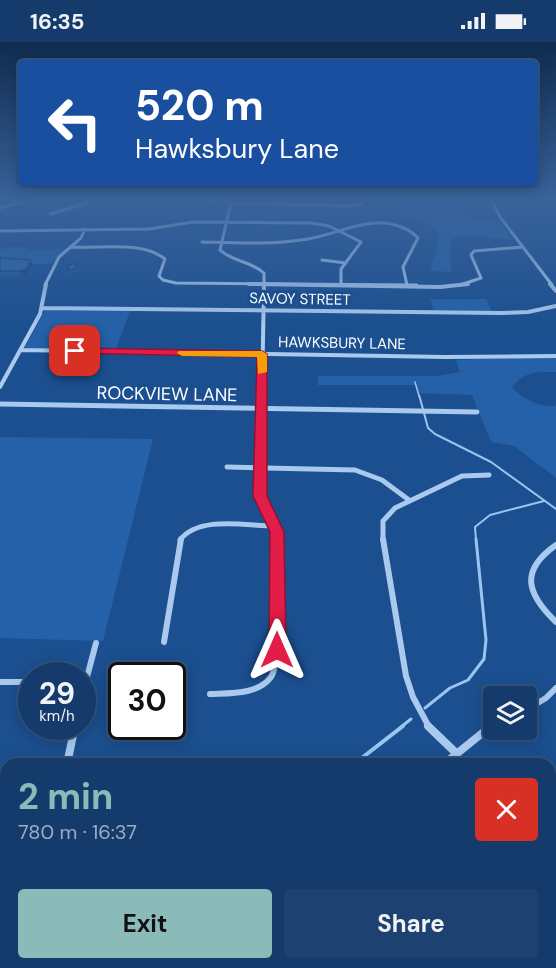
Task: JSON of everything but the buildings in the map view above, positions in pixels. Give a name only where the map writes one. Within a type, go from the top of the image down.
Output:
[{"type":"street","points":[[0,387],[42,308],[43,290],[59,257],[77,241]]},
{"type":"street","points":[[202,242],[288,241]]},
{"type":"street","points":[[340,284],[340,274],[361,243],[358,241]]},
{"type":"street","points":[[407,285],[402,270],[415,241]]},
{"type":"street","points":[[519,241],[556,291]]},
{"type":"street","points":[[210,694],[234,694],[253,690],[266,682],[273,672],[277,650],[277,539],[275,526],[260,496],[263,270],[227,257],[220,250],[221,242]]},
{"type":"street","points":[[70,247],[143,249],[157,252],[165,259],[159,276],[169,282],[407,285],[435,288],[467,283],[481,278],[471,255],[474,251],[487,248],[523,247]]},
{"type":"street","points":[[322,260],[346,263]]},
{"type":"street","name":"SAVOY STREET","points":[[42,308],[511,313],[556,306]]},
{"type":"street","name":"HAWKSBURY LANE","points":[[20,350],[445,357],[556,356]]},
{"type":"street","points":[[0,370],[9,370]]},
{"type":"street","name":"ROCKVIEW LANE","points":[[0,404],[477,412]]},
{"type":"street","points":[[227,466],[355,470],[382,480],[409,500]]},
{"type":"street","points":[[455,752],[433,733],[420,713],[406,681],[382,534],[387,513],[409,500],[462,476],[489,475]]},
{"type":"street","points":[[164,642],[180,540],[186,531],[206,526],[275,526]]},
{"type":"street","points":[[556,544],[535,562],[530,583],[540,606],[556,622]]},
{"type":"street","points":[[90,662],[96,643]]},
{"type":"street","points":[[0,682],[18,682]]},
{"type":"street","points":[[537,703],[556,688]]},
{"type":"street","points":[[450,758],[483,731]]},
{"type":"street","points":[[68,758],[72,740]]},
{"type":"shaded area","points":[[439,241],[450,241],[451,272],[430,271]]},
{"type":"shaded area","points":[[10,247],[28,247],[28,250],[65,249],[50,264],[0,263],[0,250]]},
{"type":"shaded area","points":[[430,299],[486,299],[492,312],[434,311]]},
{"type":"shaded area","points":[[46,309],[131,309],[115,351],[24,349]]},
{"type":"shaded area","points":[[556,358],[556,372],[526,375],[512,388],[537,403],[555,406],[556,402],[556,478],[514,446],[491,442],[472,395],[417,393],[416,385],[318,385],[318,376],[436,376],[460,372],[456,360]]},
{"type":"shaded area","points":[[0,437],[153,439],[103,641],[0,638]]},
{"type":"waterway","points":[[415,382],[419,396]]},
{"type":"waterway","points":[[419,395],[423,409]]},
{"type":"waterway","points":[[424,413],[428,428],[435,434],[491,462],[556,509]]},
{"type":"waterway","points":[[476,540],[475,527],[490,515],[544,501]]},
{"type":"waterway","points":[[425,708],[450,688],[468,680],[484,659],[486,640],[476,539]]},
{"type":"waterway","points":[[401,727],[411,719]]},
{"type":"waterway","points":[[362,758],[403,726]]},
{"type":"slow traffic","points":[[182,353],[262,354],[262,372]]},
{"type":"route","points":[[75,351],[262,354],[260,496],[277,532],[277,650]]}]
